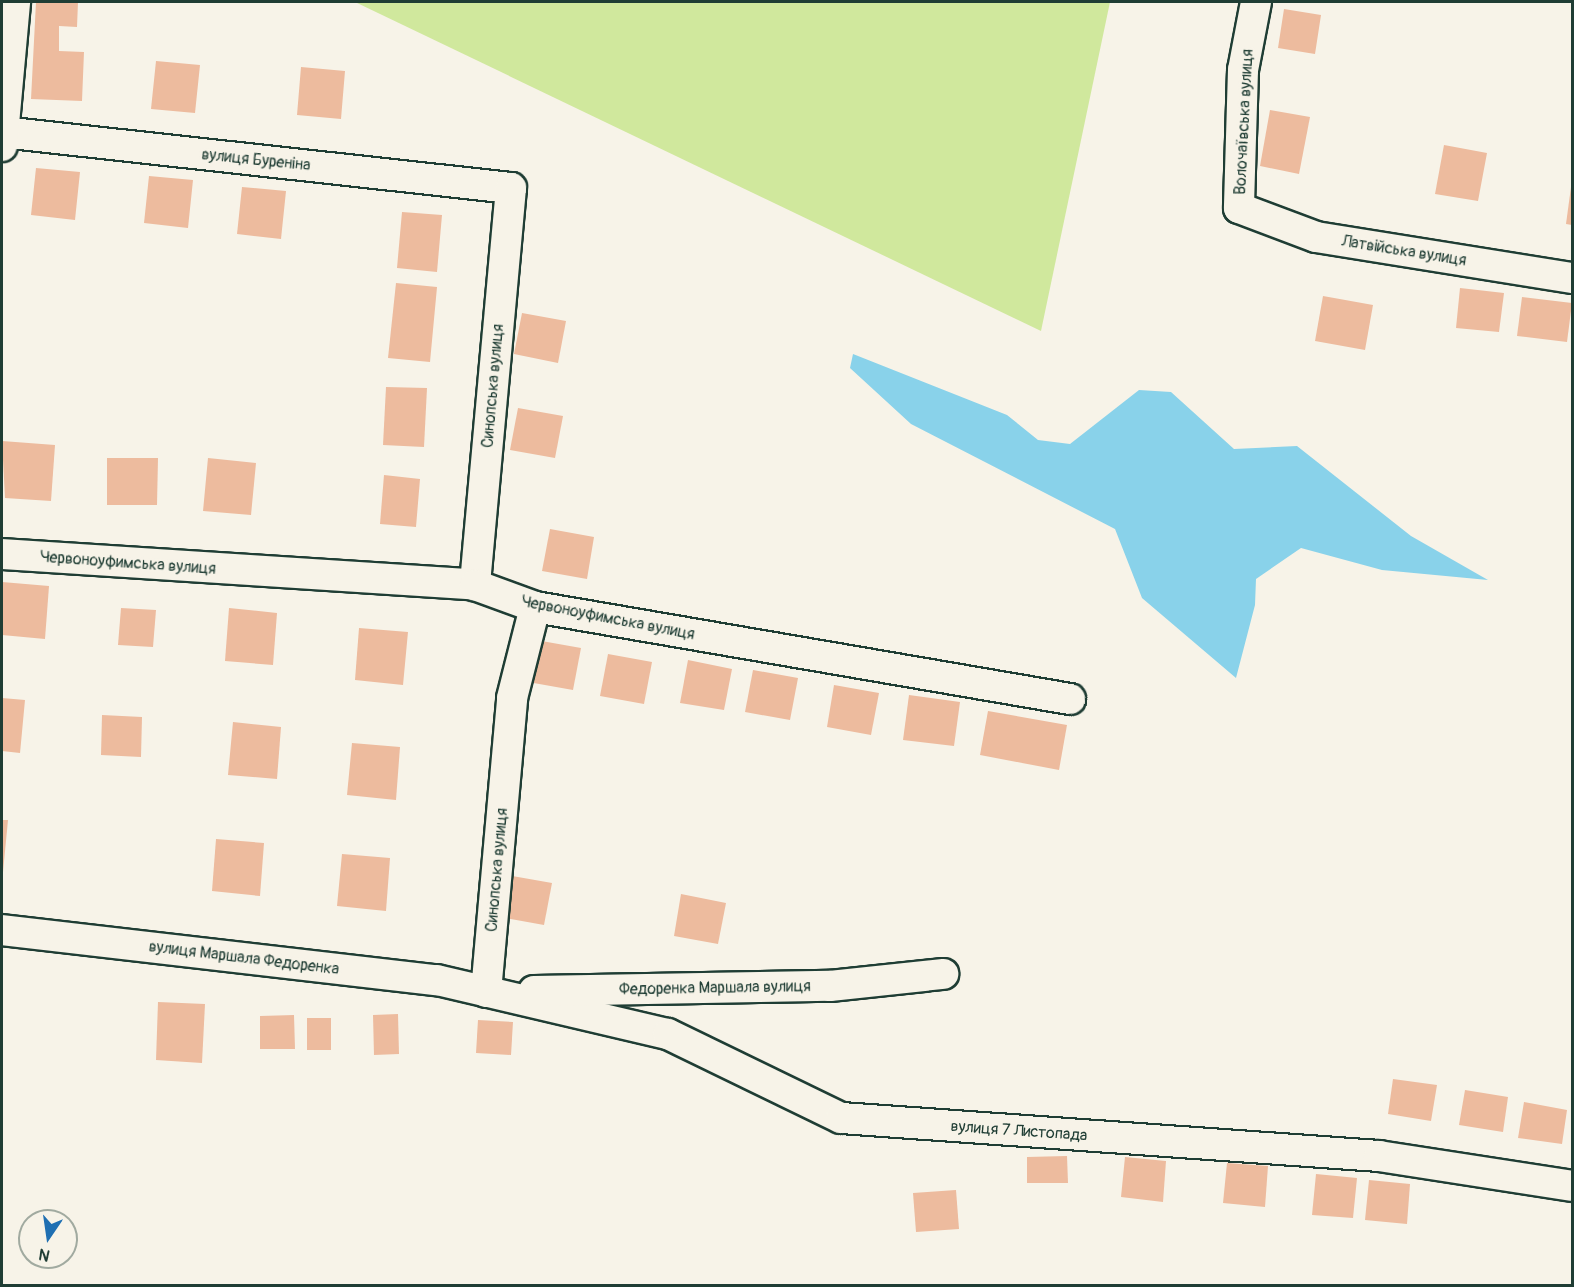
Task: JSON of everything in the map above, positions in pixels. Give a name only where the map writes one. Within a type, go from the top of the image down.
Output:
[{"type":"street","points":[[2,137],[15,2]]},
{"type":"street","name":"Волочаївська вулиця","points":[[1239,208],[1243,70],[1256,2]]},
{"type":"street","name":"вулиця Буреніна","points":[[2,137],[511,188]]},
{"type":"street","name":"Синопська вулиця","points":[[475,585],[511,188]]},
{"type":"street","name":"Латвійська вулиця","points":[[1239,208],[1316,237],[1572,278]]},
{"type":"street","name":"Червоноуфимська вулиця","points":[[2,554],[475,585],[535,607],[1070,699]]},
{"type":"street","name":"Синопська вулиця","points":[[486,992],[512,698],[535,607]]},
{"type":"street","name":"вулиця Маршала Федоренка","points":[[2,930],[437,981],[486,992]]},
{"type":"street","name":"Федоренка Маршала вулиця","points":[[486,992],[830,986],[943,974]]},
{"type":"street","name":"вулиця 7 Листопада","points":[[486,992],[668,1034],[841,1118],[1379,1156],[1572,1186]]},
{"type":"green space","points":[[355,2],[1110,2],[1041,331]]},
{"type":"water","points":[[853,354],[1007,415],[1038,440],[1070,444],[1139,390],[1171,392],[1234,449],[1297,446],[1411,536],[1488,580],[1382,570],[1301,548],[1256,579],[1255,605],[1236,678],[1142,598],[1115,529],[911,424],[850,368]]},
{"type":"building","points":[[36,2],[78,2],[77,27],[59,26],[59,51],[84,52],[82,101],[31,99]]},
{"type":"building","points":[[1284,9],[1321,15],[1315,54],[1278,48]]},
{"type":"building","points":[[156,61],[200,65],[195,113],[151,109]]},
{"type":"building","points":[[301,67],[345,71],[341,119],[297,115]]},
{"type":"building","points":[[1270,110],[1310,117],[1299,174],[1260,166]]},
{"type":"building","points":[[1444,145],[1487,153],[1478,201],[1435,194]]},
{"type":"building","points":[[36,168],[80,172],[75,220],[31,215]]},
{"type":"building","points":[[149,176],[193,180],[188,228],[144,223]]},
{"type":"building","points":[[242,187],[286,191],[281,239],[237,234]]},
{"type":"building","points":[[1572,187],[1572,225],[1566,224]]},
{"type":"building","points":[[402,212],[442,215],[437,272],[397,268]]},
{"type":"building","points":[[396,283],[437,287],[430,362],[388,358]]},
{"type":"building","points":[[1460,288],[1504,293],[1499,332],[1456,328]]},
{"type":"building","points":[[1323,296],[1373,305],[1365,350],[1315,341]]},
{"type":"building","points":[[1522,297],[1572,303],[1567,342],[1517,336]]},
{"type":"building","points":[[522,313],[566,321],[558,363],[514,354]]},
{"type":"building","points":[[386,387],[427,388],[424,447],[383,445]]},
{"type":"building","points":[[518,408],[563,416],[555,458],[510,450]]},
{"type":"building","points":[[2,441],[55,445],[51,501],[5,498]]},
{"type":"building","points":[[107,458],[158,458],[157,505],[107,505]]},
{"type":"building","points":[[208,458],[256,463],[251,515],[203,511]]},
{"type":"building","points":[[384,475],[420,479],[416,527],[380,524]]},
{"type":"building","points":[[550,529],[594,537],[587,579],[542,571]]},
{"type":"building","points":[[2,582],[49,586],[45,639],[2,635]]},
{"type":"building","points":[[121,608],[156,610],[153,647],[118,645]]},
{"type":"building","points":[[229,608],[277,613],[273,665],[225,661]]},
{"type":"building","points":[[359,628],[408,632],[403,685],[355,680]]},
{"type":"building","points":[[536,640],[581,648],[573,690],[528,682]]},
{"type":"building","points":[[608,654],[652,662],[644,704],[600,696]]},
{"type":"building","points":[[688,660],[732,669],[724,710],[680,703]]},
{"type":"building","points":[[753,670],[798,678],[790,720],[745,712]]},
{"type":"building","points":[[834,685],[879,693],[871,735],[827,727]]},
{"type":"building","points":[[909,695],[960,702],[954,746],[903,740]]},
{"type":"building","points":[[2,698],[25,700],[20,753],[2,751]]},
{"type":"building","points":[[988,711],[1067,725],[1059,770],[980,755]]},
{"type":"building","points":[[102,715],[142,717],[141,757],[101,755]]},
{"type":"building","points":[[233,722],[281,727],[277,779],[228,775]]},
{"type":"building","points":[[352,743],[400,747],[396,800],[347,795]]},
{"type":"building","points":[[2,820],[8,820],[3,872],[2,872]]},
{"type":"building","points":[[216,839],[264,843],[260,896],[212,891]]},
{"type":"building","points":[[342,854],[390,858],[386,911],[337,906]]},
{"type":"building","points":[[507,875],[552,883],[544,925],[500,917]]},
{"type":"building","points":[[681,894],[726,903],[718,944],[674,936]]},
{"type":"building","points":[[158,1002],[205,1004],[202,1063],[156,1060]]},
{"type":"building","points":[[398,1014],[399,1054],[374,1055],[373,1015]]},
{"type":"building","points":[[294,1015],[295,1049],[260,1049],[260,1016]]},
{"type":"building","points":[[307,1018],[331,1018],[331,1050],[307,1050]]},
{"type":"building","points":[[478,1020],[513,1022],[511,1055],[476,1053]]},
{"type":"building","points":[[1393,1079],[1437,1085],[1431,1121],[1388,1114]]},
{"type":"building","points":[[1465,1090],[1508,1097],[1503,1132],[1459,1125]]},
{"type":"building","points":[[1524,1102],[1567,1110],[1562,1144],[1518,1138]]},
{"type":"building","points":[[1067,1156],[1068,1183],[1027,1183],[1027,1157]]},
{"type":"building","points":[[1125,1157],[1166,1161],[1163,1202],[1121,1197]]},
{"type":"building","points":[[1227,1163],[1268,1166],[1265,1207],[1223,1203]]},
{"type":"building","points":[[1316,1174],[1357,1178],[1353,1218],[1312,1215]]},
{"type":"building","points":[[1369,1180],[1410,1184],[1407,1224],[1365,1220]]},
{"type":"building","points":[[956,1190],[959,1229],[916,1232],[913,1193]]}]
